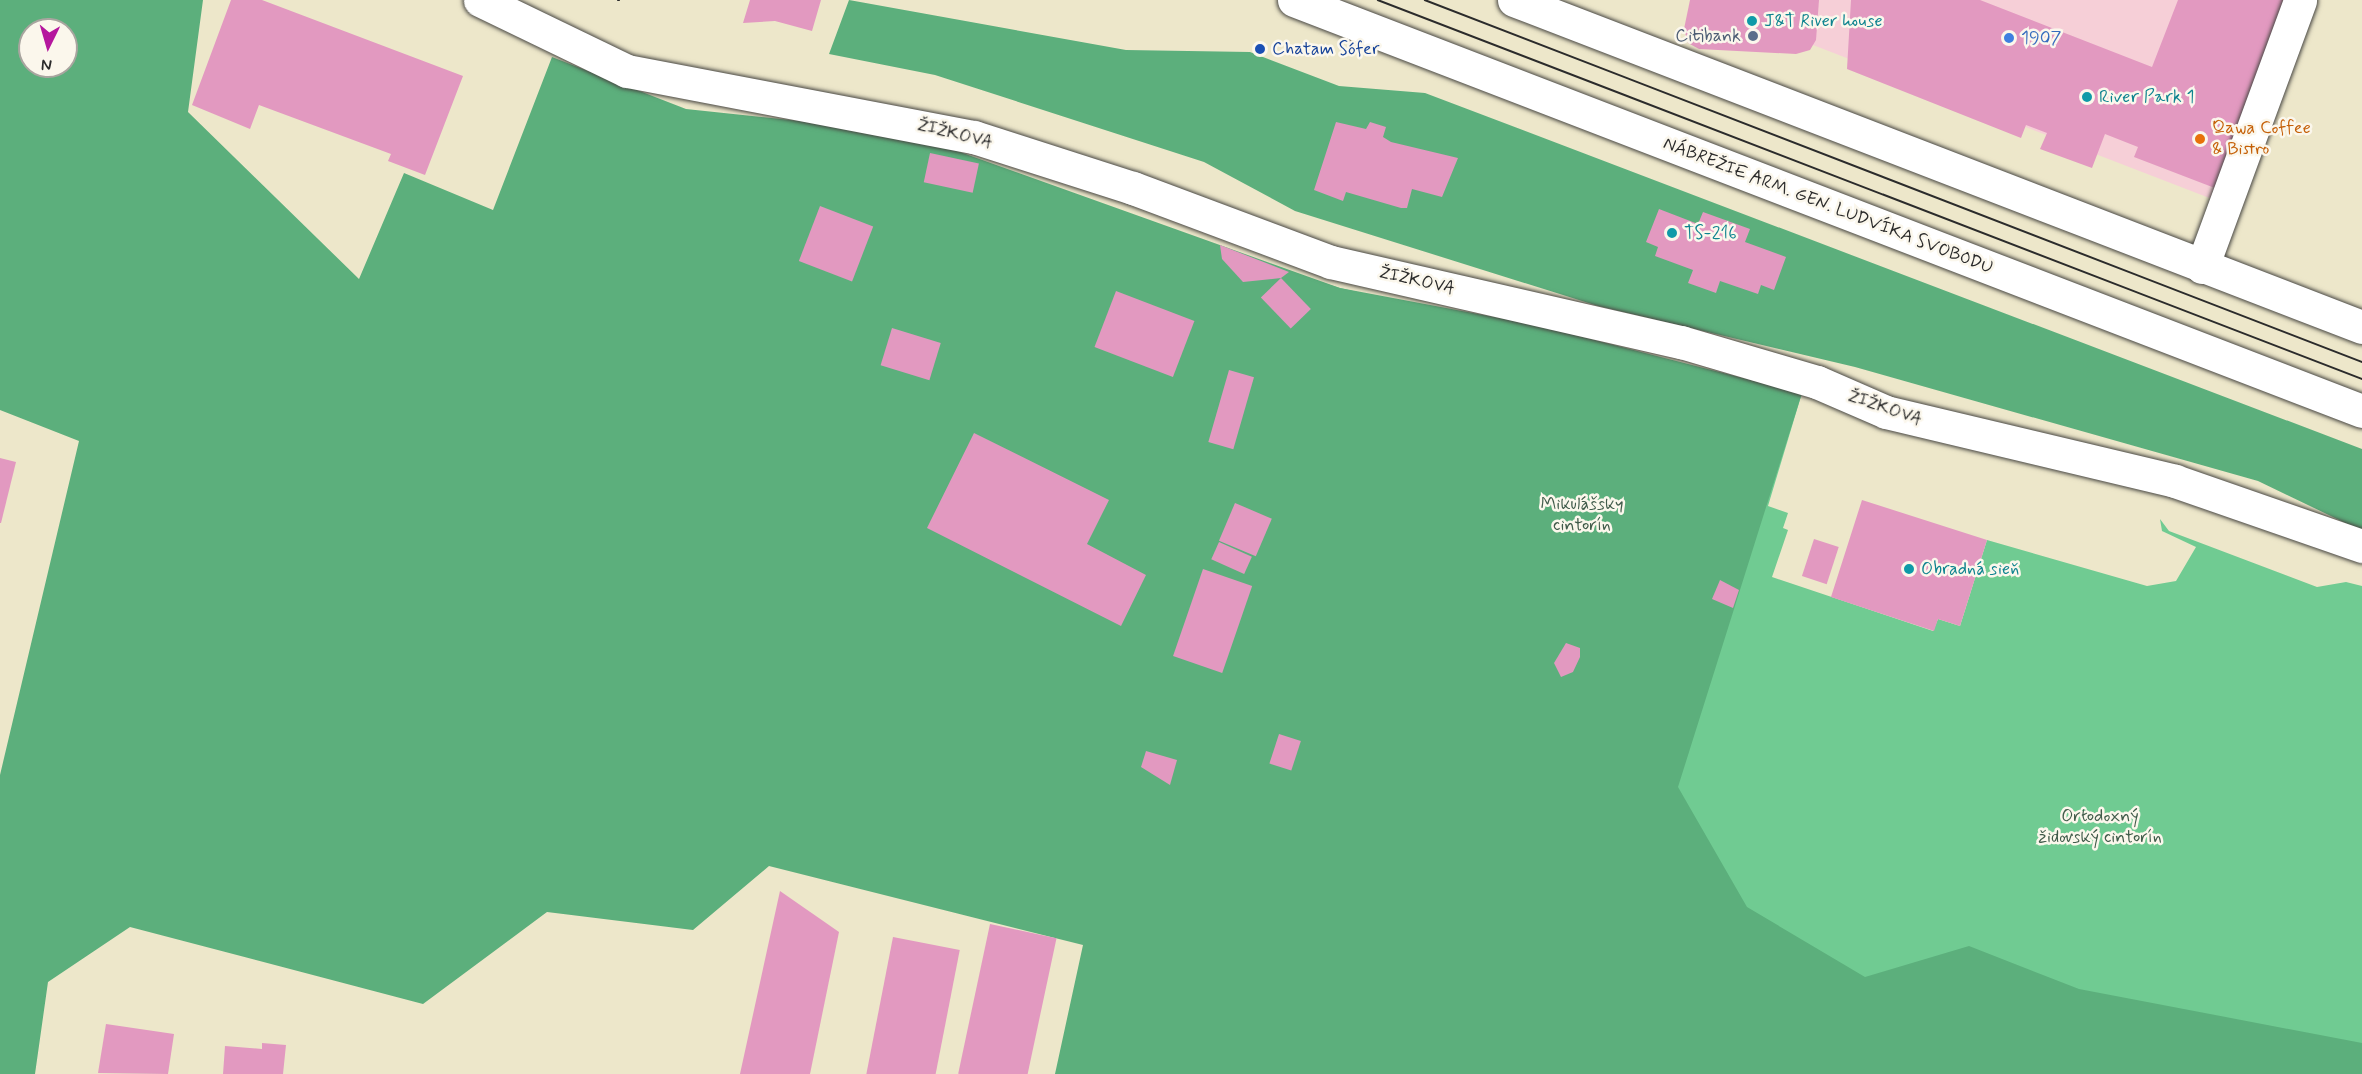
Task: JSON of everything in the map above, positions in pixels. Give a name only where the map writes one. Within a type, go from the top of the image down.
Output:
[{"type":"main road","name":"ŽIŽKOVA","points":[[480,0],[627,71],[974,137],[1133,188],[1331,262],[1681,342],[1817,382],[1886,412],[2175,481],[2362,546]]},
{"type":"main road","name":"NÁBREŽIE ARM. GEN. LUDVÍKA SVOBODU","points":[[1294,0],[2362,411]]},
{"type":"main road","points":[[1514,0],[2362,327]]},
{"type":"main road","points":[[2202,267],[2300,0]]},
{"type":"shaded area","name":"River Park 1","points":[[1696,0],[2300,0],[2225,204]]},
{"type":"green space","name":"Mikulášsky cintorín","points":[[0,0],[203,0],[188,112],[359,279],[404,173],[493,210],[552,57],[686,109],[904,132],[1340,288],[1532,324],[1802,393],[1678,787],[1747,907],[1865,977],[1969,946],[2079,989],[2362,1043],[2362,1074],[1055,1074],[1083,945],[769,866],[693,930],[547,912],[423,1004],[130,927],[48,982],[35,1074],[0,1074],[0,775],[79,441],[0,410]]},
{"type":"green space","points":[[849,0],[1126,50],[1250,52],[1339,86],[1425,93],[2362,449],[2362,531],[2258,481],[1855,367],[1598,306],[1295,211],[1204,162],[935,75],[829,54]]},
{"type":"green space","name":"Ortodoxný židovský cintorín","points":[[1289,272],[1340,288],[1802,393],[1768,506],[1788,513],[1783,528],[1788,530],[1772,577],[1933,631],[1938,619],[1960,626],[1987,540],[2147,586],[2176,581],[2196,547],[2162,531],[2160,519],[2169,531],[2317,587],[2346,582],[2362,586],[2362,1074],[1494,1074]]},
{"type":"building","points":[[231,0],[262,0],[463,76],[425,175],[388,161],[391,154],[259,105],[250,129],[192,105]]},
{"type":"building","points":[[750,0],[821,0],[812,31],[775,21],[743,23]]},
{"type":"building","name":"J&T River house","points":[[1690,0],[1819,0],[1816,40],[1810,50],[1796,54],[1699,49],[1688,43],[1684,29]]},
{"type":"building","name":"River Park 1","points":[[1851,0],[1980,0],[2152,67],[2178,0],[2293,0],[2220,190],[2134,157],[2138,147],[2105,134],[2092,168],[2040,149],[2047,133],[2026,125],[2021,138],[1847,69]]},
{"type":"building","points":[[1336,122],[1366,129],[1370,122],[1386,127],[1383,137],[1391,142],[1458,158],[1442,197],[1412,189],[1407,208],[1401,208],[1346,192],[1343,201],[1314,190]]},
{"type":"building","points":[[930,153],[979,163],[973,193],[924,182]]},
{"type":"building","points":[[820,206],[873,226],[852,282],[799,261]]},
{"type":"building","points":[[1659,209],[1698,224],[1703,212],[1750,229],[1745,242],[1786,257],[1774,290],[1761,285],[1758,294],[1720,281],[1716,293],[1688,283],[1693,270],[1655,256],[1658,247],[1646,242]]},
{"type":"building","points":[[1220,245],[1289,272],[1281,278],[1243,282],[1222,259]]},
{"type":"building","points":[[1281,278],[1311,309],[1291,328],[1261,297]]},
{"type":"building","points":[[1116,291],[1194,321],[1173,377],[1094,347]]},
{"type":"building","points":[[892,328],[941,343],[929,380],[881,365]]},
{"type":"building","points":[[1229,370],[1254,377],[1233,449],[1208,442]]},
{"type":"building","points":[[974,433],[1109,500],[1087,544],[1146,575],[1121,626],[927,528]]},
{"type":"building","points":[[0,458],[16,462],[1,523],[0,523]]},
{"type":"building","name":"Obradná sieň","points":[[1862,500],[1987,540],[1960,626],[1938,619],[1934,631],[1831,597]]},
{"type":"building","points":[[1235,503],[1272,519],[1256,556],[1219,541]]},
{"type":"building","points":[[1814,539],[1839,547],[1827,584],[1802,576]]},
{"type":"building","points":[[1219,542],[1252,557],[1244,574],[1211,559]]},
{"type":"building","points":[[1203,569],[1252,586],[1222,673],[1173,656]]},
{"type":"building","points":[[1720,580],[1739,590],[1733,608],[1712,599]]},
{"type":"building","points":[[1566,643],[1580,648],[1580,657],[1573,672],[1561,677],[1554,663]]},
{"type":"building","points":[[1279,734],[1301,741],[1291,771],[1269,763]]},
{"type":"building","points":[[1146,751],[1177,760],[1170,785],[1141,767]]},
{"type":"building","points":[[780,891],[839,932],[810,1074],[740,1074]]},
{"type":"building","points":[[990,924],[1057,938],[1028,1074],[958,1074]]},
{"type":"building","points":[[893,937],[960,950],[936,1074],[866,1074]]},
{"type":"building","points":[[106,1024],[174,1034],[168,1074],[98,1073]]},
{"type":"building","points":[[262,1043],[286,1045],[283,1074],[223,1074],[225,1046],[262,1049]]},
{"type":"tram line","points":[[1378,0],[2362,379]]},
{"type":"tram line","points":[[1425,0],[2362,362]]},
{"type":"place","name":"J&T River house","points":[[1752,21]]},
{"type":"place","name":"Citibank","points":[[1753,36]]},
{"type":"place","name":"1907","points":[[2009,38]]},
{"type":"place","name":"Chatam Sófer","points":[[1260,49]]},
{"type":"place","name":"River Park 1","points":[[2087,97]]},
{"type":"place","name":"Qawa Coffee & Bistro","points":[[2200,139]]},
{"type":"place","name":"TS-216","points":[[1672,233]]},
{"type":"place","name":"Obradná sieň","points":[[1909,569]]}]
